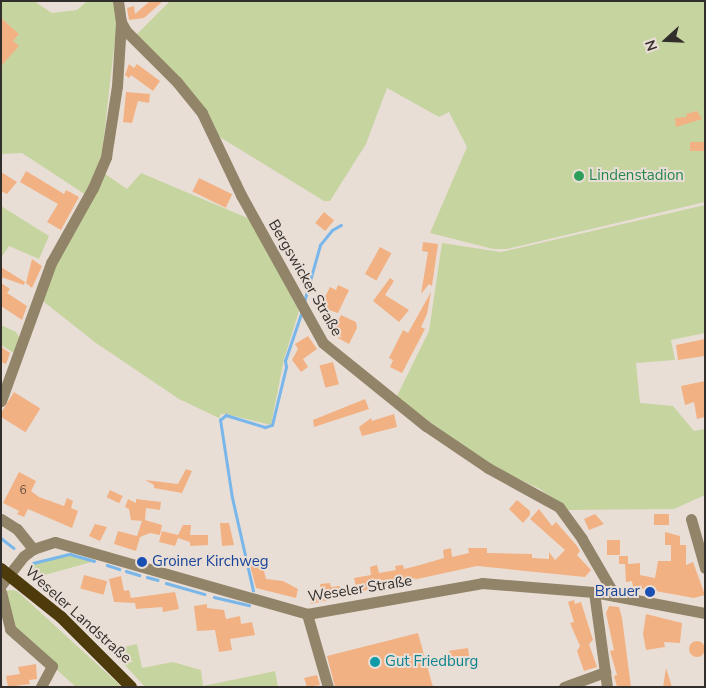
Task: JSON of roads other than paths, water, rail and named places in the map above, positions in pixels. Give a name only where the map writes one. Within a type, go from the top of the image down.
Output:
[{"type":"main road","name":"Weseler Landstraße","points":[[6,572],[92,646],[131,687]]},
{"type":"street","name":"Bergswicker Straße","points":[[118,1],[121,22],[134,41],[177,82],[202,113],[241,195],[323,343],[426,426],[488,468],[559,507],[582,539],[615,596]]},
{"type":"street","points":[[1,401],[51,263],[93,188],[106,157],[117,86],[121,22]]},
{"type":"street","points":[[1,519],[17,530],[33,549],[6,572],[1,585]]},
{"type":"street","points":[[691,519],[705,568]]},
{"type":"street","name":"Weseler Straße","points":[[33,549],[48,543],[64,543],[307,614],[482,583],[594,592],[705,613]]},
{"type":"street","points":[[1,592],[10,630],[52,666],[41,687]]},
{"type":"street","points":[[594,592],[607,687]]},
{"type":"street","points":[[307,614],[328,687]]},
{"type":"street","points":[[564,687],[605,672]]},
{"type":"waterway","points":[[304,302],[320,245],[332,230],[341,225]]},
{"type":"waterway","points":[[253,591],[232,498],[220,420],[226,415],[265,427],[272,425],[286,367],[285,361],[301,314]]},
{"type":"waterway","points":[[1,538],[14,548]]},
{"type":"waterway","points":[[33,563],[70,554],[94,561]]},
{"type":"waterway","points":[[107,565],[119,569]]},
{"type":"waterway","points":[[126,571],[139,575]]},
{"type":"waterway","points":[[147,577],[158,580]]},
{"type":"waterway","points":[[166,583],[204,594]]},
{"type":"waterway","points":[[214,597],[249,605]]},
{"type":"place","name":"Lindenstadion","points":[[579,176]]},
{"type":"place","name":"Groiner Kirchweg","points":[[142,562]]},
{"type":"place","name":"Brauer","points":[[650,592]]},
{"type":"place","name":"Gut Friedburg","points":[[375,662]]}]
